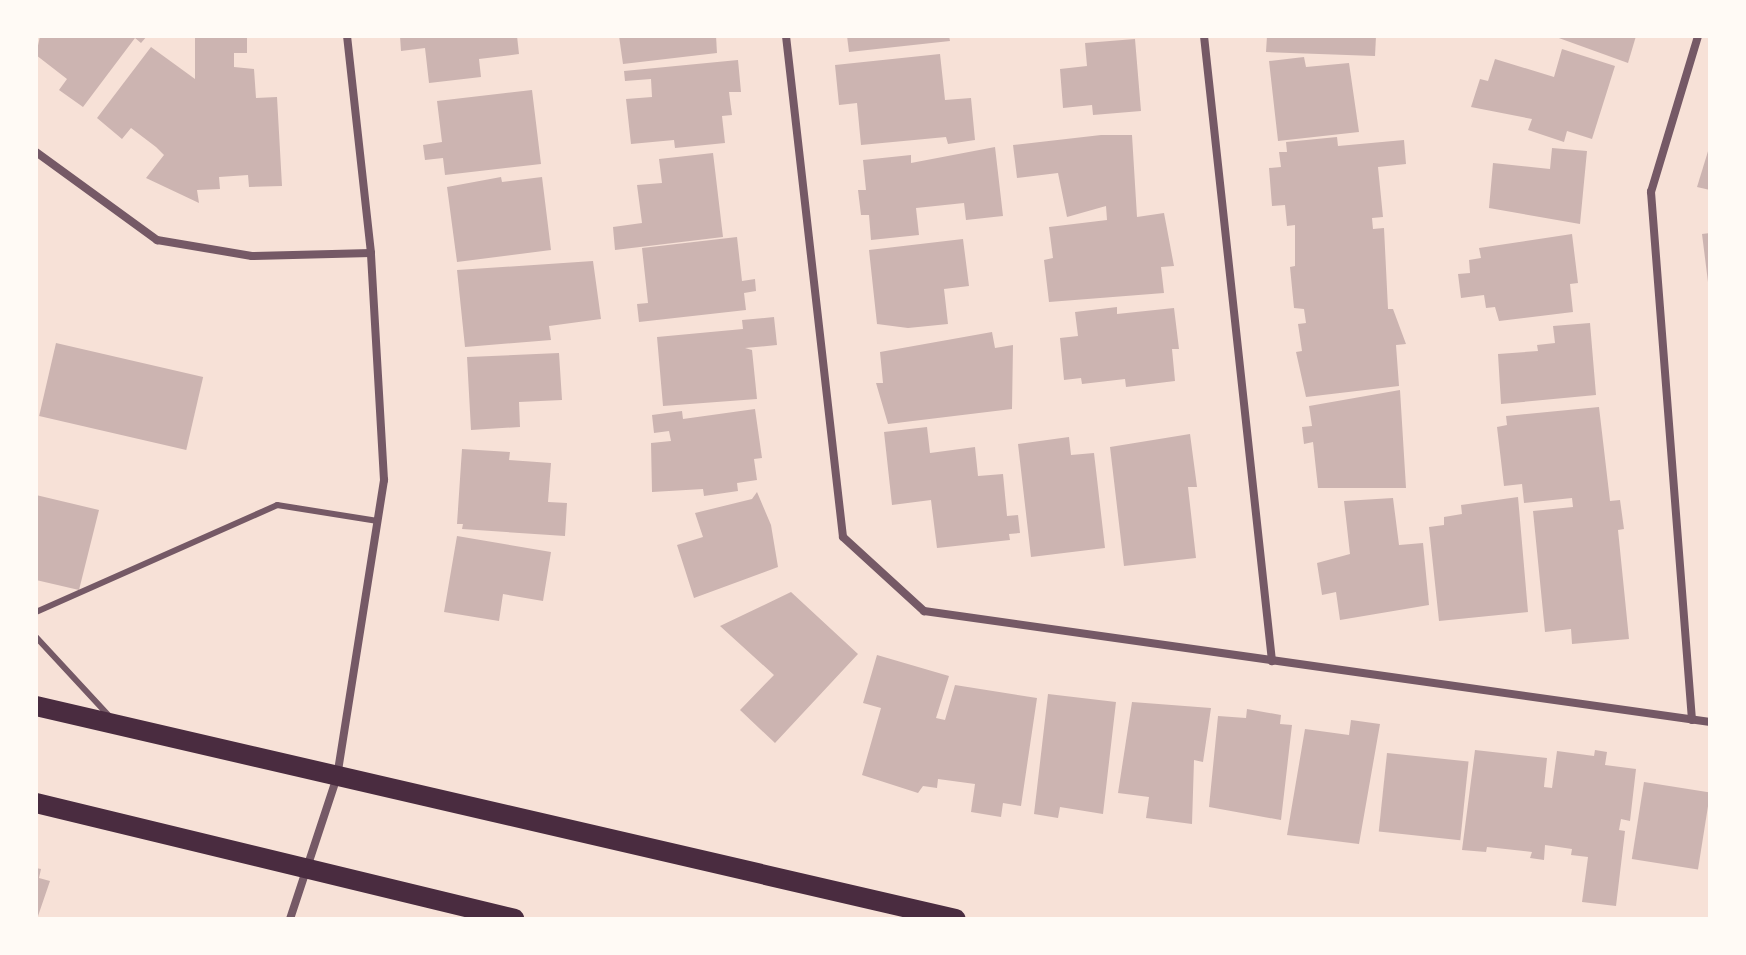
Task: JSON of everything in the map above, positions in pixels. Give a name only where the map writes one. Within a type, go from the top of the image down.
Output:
[{"type":"main road","points":[[36,706],[956,919]]},
{"type":"main road","points":[[36,803],[514,919]]},
{"type":"street","points":[[290,919],[310,869],[337,777],[384,480],[371,253],[347,36]]},
{"type":"street","points":[[786,36],[847,540],[924,611],[1710,722]]},
{"type":"street","points":[[1204,36],[1272,661]]},
{"type":"street","points":[[1692,720],[1651,192],[1698,36]]},
{"type":"street","points":[[36,152],[157,240],[252,256],[371,253]]},
{"type":"lane","points":[[36,612],[277,505],[378,521]]},
{"type":"lane","points":[[36,637],[119,726]]},
{"type":"building","points":[[40,36],[147,36],[141,43],[135,38],[83,107],[59,90],[67,79],[36,55]]},
{"type":"building","points":[[195,36],[247,36],[247,53],[234,53],[234,67],[254,69],[256,98],[277,97],[282,186],[249,187],[248,175],[219,177],[220,189],[197,190],[199,203],[146,178],[164,155],[156,147],[131,128],[122,139],[97,118],[151,47],[195,79]]},
{"type":"building","points":[[400,36],[517,36],[519,54],[479,59],[481,77],[429,83],[425,48],[401,51]]},
{"type":"building","points":[[619,36],[716,36],[717,53],[623,64]]},
{"type":"building","points":[[847,36],[949,36],[950,41],[849,52]]},
{"type":"building","points":[[1267,36],[1376,36],[1375,56],[1266,52]]},
{"type":"building","points":[[1556,36],[1636,36],[1628,63],[1556,37]]},
{"type":"building","points":[[1135,39],[1141,111],[1093,115],[1092,105],[1063,108],[1060,69],[1087,66],[1085,43]]},
{"type":"building","points":[[1562,49],[1615,66],[1592,139],[1567,131],[1564,142],[1528,130],[1532,119],[1471,107],[1480,79],[1488,81],[1495,59],[1554,77]]},
{"type":"building","points":[[940,54],[945,100],[971,98],[975,140],[948,144],[946,137],[861,145],[857,103],[839,105],[835,65]]},
{"type":"building","points":[[1304,57],[1306,67],[1349,63],[1359,132],[1278,141],[1269,61]]},
{"type":"building","points":[[738,60],[741,92],[729,92],[732,115],[722,116],[725,143],[675,148],[674,140],[631,144],[626,99],[652,97],[651,79],[625,81],[624,71]]},
{"type":"building","points":[[532,90],[541,164],[445,175],[443,158],[425,160],[423,145],[442,142],[437,101]]},
{"type":"building","points":[[1101,135],[1132,135],[1137,217],[1164,213],[1174,266],[1161,267],[1164,293],[1049,302],[1044,260],[1053,258],[1049,227],[1107,220],[1106,206],[1067,217],[1058,173],[1017,178],[1013,145]]},
{"type":"building","points":[[1337,137],[1338,146],[1404,140],[1406,164],[1378,167],[1383,217],[1372,218],[1373,229],[1384,228],[1388,309],[1393,309],[1406,344],[1396,345],[1399,386],[1306,397],[1296,352],[1302,351],[1298,324],[1306,323],[1304,309],[1294,308],[1290,267],[1295,266],[1295,225],[1287,226],[1285,205],[1272,206],[1269,168],[1281,167],[1279,152],[1287,152],[1286,142]]},
{"type":"building","points":[[995,147],[1003,216],[966,220],[964,203],[916,208],[919,235],[871,240],[869,215],[861,215],[858,190],[866,190],[863,160],[911,155],[911,163]]},
{"type":"building","points":[[1552,148],[1587,151],[1580,224],[1489,208],[1493,163],[1550,169]]},
{"type":"building","points":[[1710,148],[1710,190],[1697,187]]},
{"type":"building","points":[[713,153],[723,237],[615,250],[613,227],[642,223],[637,185],[662,183],[659,159]]},
{"type":"building","points":[[501,177],[502,182],[542,177],[551,250],[457,262],[447,187]]},
{"type":"building","points":[[1710,233],[1710,282],[1708,282],[1702,234]]},
{"type":"building","points":[[1572,234],[1578,283],[1570,284],[1573,312],[1499,321],[1495,307],[1486,308],[1484,295],[1461,298],[1458,274],[1470,273],[1469,260],[1481,258],[1479,248]]},
{"type":"building","points":[[737,237],[742,281],[755,279],[756,291],[744,293],[746,310],[639,322],[637,304],[648,303],[642,248]]},
{"type":"building","points":[[963,239],[969,286],[944,289],[948,324],[908,328],[877,324],[869,250]]},
{"type":"building","points":[[593,261],[601,319],[549,326],[551,340],[465,347],[457,270]]},
{"type":"building","points":[[1117,307],[1117,314],[1174,308],[1179,349],[1172,349],[1175,381],[1126,387],[1125,379],[1082,384],[1081,378],[1064,380],[1060,338],[1078,336],[1075,312]]},
{"type":"building","points":[[774,317],[777,345],[745,348],[752,350],[757,399],[663,406],[657,337],[743,329],[742,320]]},
{"type":"building","points":[[1590,323],[1596,395],[1501,404],[1498,354],[1538,351],[1537,345],[1555,343],[1553,326]]},
{"type":"building","points":[[992,332],[995,348],[1013,345],[1012,409],[888,424],[876,383],[883,383],[880,352]]},
{"type":"building","points":[[56,343],[203,377],[186,450],[39,416]]},
{"type":"building","points":[[559,353],[562,400],[519,402],[520,427],[471,430],[467,357]]},
{"type":"building","points":[[1400,390],[1406,488],[1318,488],[1313,442],[1304,444],[1302,427],[1312,426],[1309,406]]},
{"type":"building","points":[[1599,407],[1610,501],[1620,500],[1624,529],[1618,530],[1629,639],[1572,644],[1571,629],[1545,632],[1533,511],[1573,507],[1572,498],[1524,503],[1522,484],[1504,486],[1497,427],[1507,425],[1506,416]]},
{"type":"building","points":[[755,409],[762,458],[754,459],[757,480],[737,483],[738,491],[704,496],[703,489],[652,492],[651,443],[671,441],[669,431],[654,433],[652,415],[682,411],[683,419]]},
{"type":"building","points":[[927,427],[930,453],[975,447],[978,476],[1003,474],[1007,516],[1018,515],[1020,533],[1009,534],[1010,540],[937,548],[931,500],[892,505],[884,432]]},
{"type":"building","points":[[1190,434],[1197,487],[1188,487],[1196,558],[1124,566],[1110,447]]},
{"type":"building","points":[[1069,437],[1071,455],[1094,453],[1105,548],[1031,557],[1018,444]]},
{"type":"building","points":[[462,449],[510,452],[509,460],[551,463],[548,502],[567,503],[565,536],[462,529],[463,524],[457,524]]},
{"type":"building","points":[[757,492],[771,525],[778,567],[694,598],[677,545],[703,537],[695,513],[752,499]]},
{"type":"building","points":[[36,495],[99,510],[79,590],[36,580]]},
{"type":"building","points":[[1518,497],[1528,612],[1439,621],[1429,527],[1444,525],[1444,517],[1462,514],[1461,505]]},
{"type":"building","points":[[1393,498],[1399,545],[1423,543],[1429,605],[1340,620],[1336,592],[1322,595],[1317,563],[1350,554],[1344,501]]},
{"type":"building","points":[[457,536],[551,552],[543,601],[503,594],[499,621],[444,612]]},
{"type":"building","points":[[791,592],[858,654],[775,743],[740,710],[774,675],[720,626]]},
{"type":"building","points":[[877,655],[949,676],[936,718],[945,720],[955,685],[1037,698],[1021,806],[1003,803],[1001,817],[971,812],[975,784],[938,779],[937,788],[923,786],[918,793],[862,775],[881,708],[863,703]]},
{"type":"building","points":[[1048,694],[1116,702],[1103,814],[1060,807],[1058,818],[1034,814]]},
{"type":"building","points":[[1132,702],[1211,708],[1203,762],[1194,760],[1192,824],[1146,818],[1149,797],[1118,793]]},
{"type":"building","points":[[1247,709],[1281,715],[1280,724],[1292,725],[1281,820],[1209,807],[1218,716],[1246,718]]},
{"type":"building","points":[[1351,720],[1380,724],[1359,844],[1287,835],[1305,729],[1349,735]]},
{"type":"building","points":[[1475,750],[1547,758],[1544,787],[1552,788],[1557,751],[1594,756],[1595,750],[1607,752],[1605,765],[1636,769],[1630,821],[1621,819],[1619,830],[1625,831],[1616,906],[1582,902],[1588,857],[1571,855],[1572,849],[1545,845],[1544,860],[1530,858],[1532,852],[1487,847],[1486,852],[1462,850]]},
{"type":"building","points":[[1387,753],[1469,762],[1460,840],[1379,832]]},
{"type":"building","points":[[1644,782],[1710,792],[1698,870],[1632,859]]},
{"type":"building","points":[[36,868],[41,869],[39,878],[50,881],[37,919]]}]
